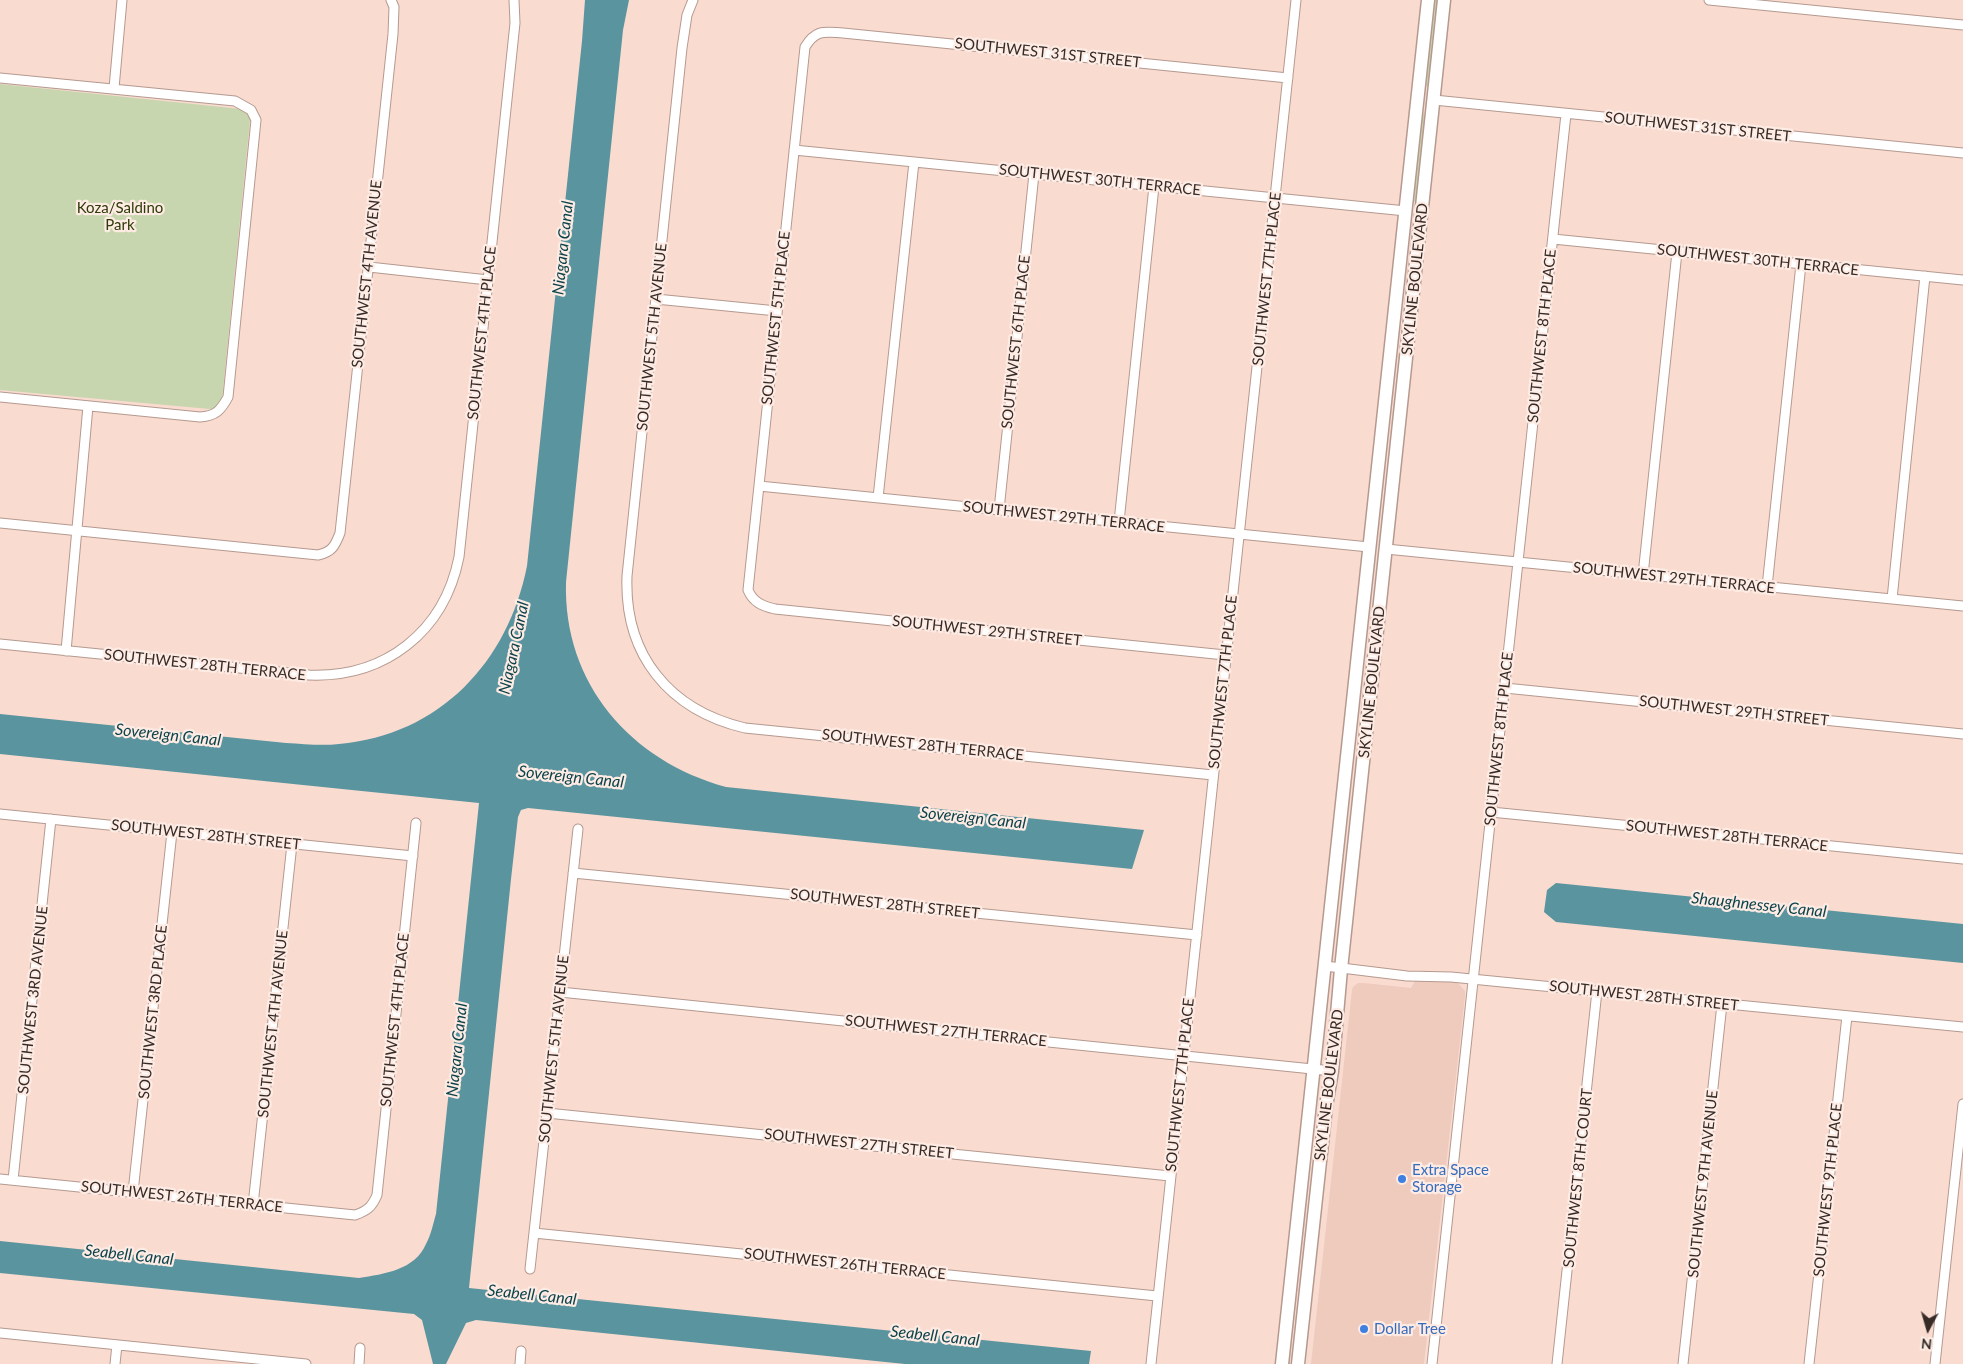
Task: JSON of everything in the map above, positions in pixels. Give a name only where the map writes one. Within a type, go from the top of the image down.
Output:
[{"type":"street","points":[[114,88],[122,0]]},
{"type":"street","name":"SOUTHWEST 4TH AVENUE","points":[[77,531],[318,555],[327,553],[334,547],[340,533],[369,267],[393,34],[394,7],[391,0]]},
{"type":"street","name":"SOUTHWEST 4TH PLACE","points":[[404,648],[432,620],[448,592],[456,569],[515,23],[514,0]]},
{"type":"street","name":"SOUTHWEST 5TH AVENUE","points":[[652,670],[635,638],[628,611],[626,588],[682,48],[687,15],[693,0]]},
{"type":"street","name":"SOUTHWEST 7TH PLACE","points":[[1151,1364],[1296,0]]},
{"type":"street","name":"SKYLINE BOULEVARD","points":[[1282,1364],[1428,0]]},
{"type":"street","name":"SKYLINE BOULEVARD","points":[[1298,1364],[1332,1071],[1341,969],[1444,0]]},
{"type":"street","points":[[1709,0],[1963,25]]},
{"type":"street","name":"SOUTHWEST 31ST STREET","points":[[810,38],[819,32],[843,33],[1288,78]]},
{"type":"street","name":"SOUTHWEST 5TH PLACE","points":[[752,599],[748,590],[805,47],[810,38]]},
{"type":"street","points":[[0,78],[114,88],[235,102],[252,110],[256,120],[228,397],[221,410],[211,416],[200,417],[0,397]]},
{"type":"street","points":[[1418,98],[1434,100]]},
{"type":"street","name":"SOUTHWEST 31ST STREET","points":[[1434,100],[1963,153]]},
{"type":"street","name":"SOUTHWEST 8TH PLACE","points":[[1432,1364],[1566,114]]},
{"type":"street","name":"SOUTHWEST 30TH TERRACE","points":[[794,150],[1406,211]]},
{"type":"street","points":[[878,498],[914,162]]},
{"type":"street","name":"SOUTHWEST 6TH PLACE","points":[[999,510],[1034,174]]},
{"type":"street","points":[[1119,522],[1154,186]]},
{"type":"street","points":[[1406,211],[1422,212]]},
{"type":"street","name":"SOUTHWEST 30TH TERRACE","points":[[1553,239],[1963,280]]},
{"type":"street","points":[[1643,575],[1677,252]]},
{"type":"street","points":[[1768,587],[1801,264]]},
{"type":"street","points":[[369,267],[488,280]]},
{"type":"street","points":[[1892,599],[1926,276]]},
{"type":"street","points":[[656,299],[777,310]]},
{"type":"street","points":[[66,651],[88,406]]},
{"type":"street","name":"SOUTHWEST 29TH TERRACE","points":[[759,486],[1369,547]]},
{"type":"street","points":[[0,523],[77,531]]},
{"type":"street","points":[[1369,547],[1386,549]]},
{"type":"street","name":"SOUTHWEST 29TH TERRACE","points":[[1386,549],[1963,606]]},
{"type":"street","name":"SOUTHWEST 29TH STREET","points":[[752,599],[764,607],[775,609],[1225,655]]},
{"type":"street","name":"SOUTHWEST 28TH TERRACE","points":[[0,644],[320,676],[341,674],[374,665],[404,648]]},
{"type":"street","name":"SOUTHWEST 28TH TERRACE","points":[[652,670],[670,691],[690,706],[710,717],[745,728],[1213,775]]},
{"type":"street","name":"SOUTHWEST 29TH STREET","points":[[1505,688],[1963,734]]},
{"type":"street","name":"SOUTHWEST 28TH TERRACE","points":[[1491,812],[1963,859]]},
{"type":"street","name":"SOUTHWEST 28TH STREET","points":[[0,814],[413,856]]},
{"type":"street","name":"SOUTHWEST 3RD AVENUE","points":[[13,1180],[51,820]]},
{"type":"street","name":"SOUTHWEST 4TH PLACE","points":[[365,1212],[372,1205],[377,1195],[416,824]]},
{"type":"street","name":"SOUTHWEST 5TH AVENUE","points":[[530,1270],[578,829]]},
{"type":"street","name":"SOUTHWEST 3RD PLACE","points":[[133,1192],[172,832]]},
{"type":"street","name":"SOUTHWEST 4TH AVENUE","points":[[253,1205],[292,844]]},
{"type":"street","name":"SOUTHWEST 28TH STREET","points":[[573,873],[1197,935]]},
{"type":"street","name":"SOUTHWEST 28TH STREET","points":[[1325,966],[1407,976],[1474,979],[1963,1027]]},
{"type":"street","name":"SOUTHWEST 8TH COURT","points":[[1557,1364],[1597,991]]},
{"type":"street","name":"SOUTHWEST 27TH TERRACE","points":[[560,992],[1332,1071]]},
{"type":"street","name":"SOUTHWEST 9TH AVENUE","points":[[1683,1364],[1722,1004]]},
{"type":"street","name":"SOUTHWEST 9TH PLACE","points":[[1809,1364],[1846,1016]]},
{"type":"street","points":[[1935,1364],[1963,1104]]},
{"type":"street","name":"SOUTHWEST 27TH STREET","points":[[547,1113],[1170,1176]]},
{"type":"street","name":"SOUTHWEST 26TH TERRACE","points":[[0,1179],[355,1215],[365,1212]]},
{"type":"street","name":"SOUTHWEST 26TH TERRACE","points":[[534,1233],[1157,1296]]},
{"type":"street","points":[[0,1333],[117,1345],[238,1361],[306,1364]]},
{"type":"street","points":[[115,1364],[117,1345]]},
{"type":"street","points":[[358,1364],[360,1348]]},
{"type":"street","points":[[520,1364],[521,1351]]},
{"type":"shaded area","points":[[1415,981],[1457,982],[1465,991],[1424,1364],[1311,1364],[1352,990],[1358,983],[1411,988]]},
{"type":"green space","points":[[1432,0],[1439,0],[1431,83],[1426,87]]},
{"type":"green space","name":"Koza/Saldino Park","points":[[0,84],[251,110],[221,410],[0,390]]},
{"type":"green space","points":[[1423,113],[1426,118],[1417,202],[1414,202],[1420,117]]},
{"type":"water","points":[[585,0],[629,0],[623,30],[566,582],[568,619],[576,653],[590,685],[609,713],[633,738],[660,758],[692,775],[726,787],[1144,830],[1132,869],[528,808],[521,810],[518,817],[511,879],[469,1288],[1091,1351],[1089,1364],[905,1364],[476,1320],[466,1323],[446,1364],[433,1364],[422,1320],[414,1314],[0,1273],[0,1241],[359,1278],[378,1275],[407,1265],[421,1253],[428,1241],[436,1214],[479,803],[0,754],[0,714],[286,743],[339,744],[375,738],[408,726],[438,709],[464,688],[486,662],[504,633],[518,601],[527,566]]},
{"type":"water","name":"Shaughnessey Canal","points":[[1556,883],[1963,924],[1963,963],[1556,922],[1544,912],[1547,890]]},
{"type":"place","name":"Extra Space Storage","points":[[1402,1179]]},
{"type":"place","name":"Dollar Tree","points":[[1364,1329]]},
{"type":"water label","name":"Niagara Canal","points":[[563,248]]},
{"type":"water label","name":"Niagara Canal","points":[[514,648]]},
{"type":"water label","name":"Sovereign Canal","points":[[168,735]]},
{"type":"water label","name":"Sovereign Canal","points":[[571,777]]},
{"type":"water label","name":"Sovereign Canal","points":[[973,818]]},
{"type":"water label","name":"Niagara Canal","points":[[457,1050]]},
{"type":"water label","name":"Seabell Canal","points":[[129,1255]]},
{"type":"water label","name":"Seabell Canal","points":[[532,1295]]},
{"type":"water label","name":"Seabell Canal","points":[[935,1336]]}]
